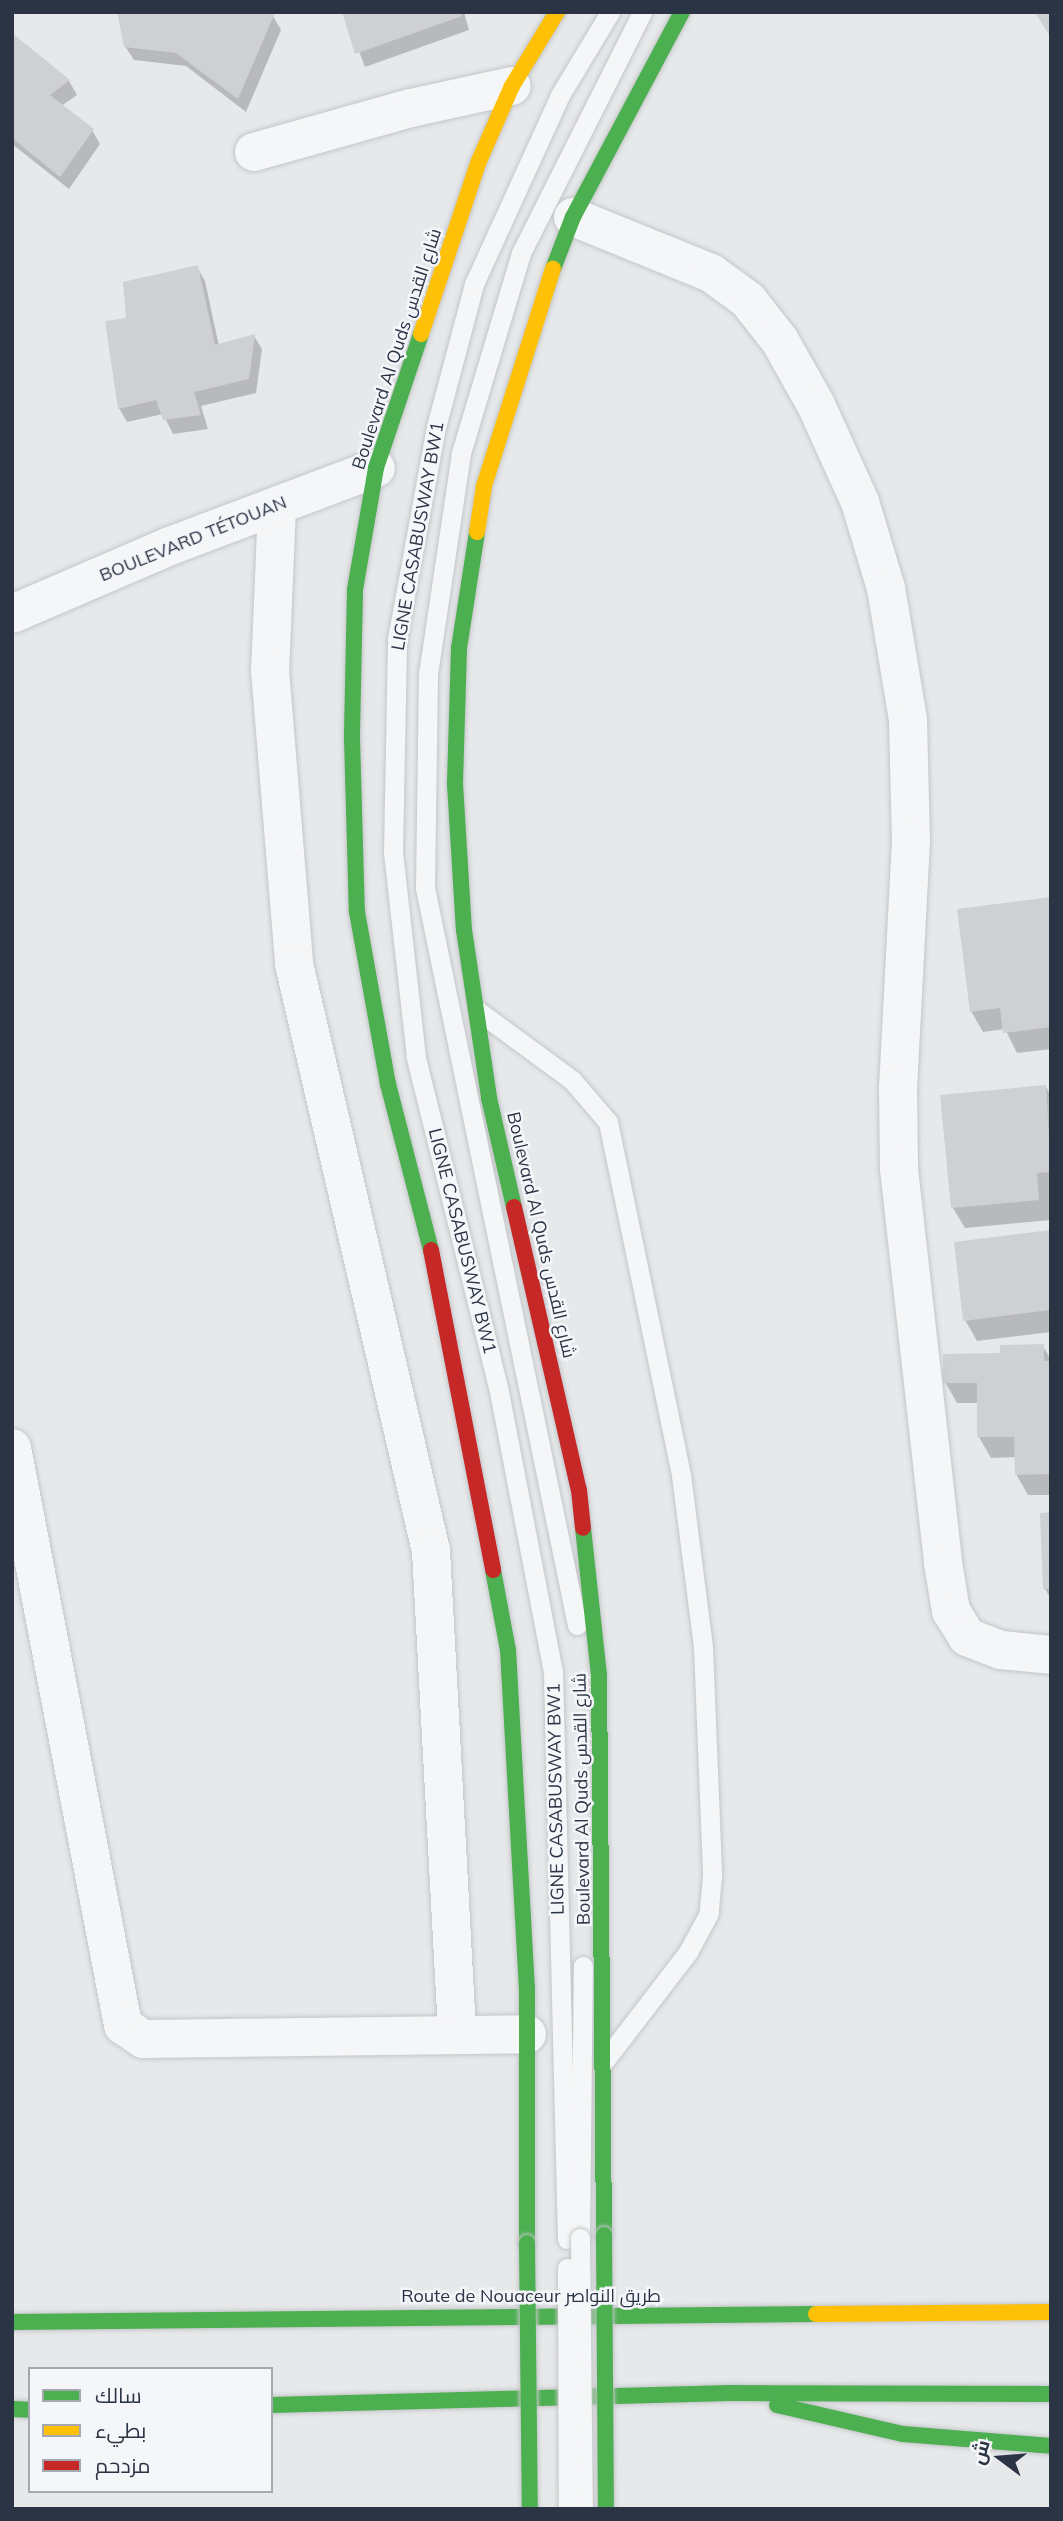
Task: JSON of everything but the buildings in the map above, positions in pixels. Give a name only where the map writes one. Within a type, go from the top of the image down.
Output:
[{"type":"main road","name":"Boulevard Al Quds شارع القدس","points":[[530,2509],[527,2034],[508,1650],[444,1302],[388,1084],[357,912],[355,590],[376,468],[479,161],[512,86],[557,12]]},
{"type":"main road","name":"Boulevard Al Quds شارع القدس","points":[[606,2509],[605,2060],[599,1675],[579,1490],[489,1098],[464,930],[455,784],[459,648],[484,486],[532,325],[573,217],[682,12]]},
{"type":"main road","name":"Route de Nouaceur طريق النواصر","points":[[12,2322],[1051,2312]]},
{"type":"main road","points":[[731,2393],[830,2420],[903,2434],[1051,2446]]},
{"type":"main road","points":[[273,2405],[731,2393],[1051,2394]]},
{"type":"street","points":[[254,152],[411,108],[512,86]]},
{"type":"street","points":[[573,217],[711,273],[748,300],[780,341],[816,405],[860,502],[886,588],[908,720],[911,841],[898,1086],[899,1169],[945,1575],[951,1611],[967,1637],[1001,1650],[1051,1655]]},
{"type":"street","name":"BOULEVARD TÉTOUAN","points":[[12,614],[170,546],[376,468]]},
{"type":"street","points":[[277,506],[270,670],[294,964],[431,1551],[457,2035]]},
{"type":"street","points":[[12,1448],[123,2025],[143,2039],[527,2034]]},
{"type":"lane","name":"LIGNE CASABUSWAY BW1","points":[[583,2509],[553,1672],[498,1387],[416,1057],[393,839],[397,639],[446,388],[474,284],[559,95],[610,12]]},
{"type":"lane","name":"LIGNE CASABUSWAY BW1","points":[[568,2509],[586,1666],[425,888],[428,674],[461,453],[522,253],[642,12]]},
{"type":"lane","points":[[475,1009],[572,1080],[608,1122],[681,1475],[701,1633],[712,1861],[709,1913],[688,1952],[605,2060]]},
{"type":"traffic: fast","points":[[553,269],[573,217],[682,12]]},
{"type":"traffic: fast","points":[[421,334],[376,468],[355,590],[352,738],[357,912],[388,1084],[431,1250]]},
{"type":"traffic: fast","points":[[477,532],[459,648],[455,784],[464,930],[489,1098],[514,1207]]},
{"type":"traffic: fast","points":[[583,1528],[599,1675],[604,2235]]},
{"type":"traffic: fast","points":[[493,1570],[508,1650],[527,1987],[527,2243]]},
{"type":"traffic: fast","points":[[604,2235],[606,2509]]},
{"type":"traffic: fast","points":[[527,2243],[530,2509]]},
{"type":"traffic: fast","points":[[12,2322],[816,2314]]},
{"type":"traffic: fast","points":[[273,2405],[731,2393],[1051,2394]]},
{"type":"traffic: fast","points":[[777,2405],[903,2434],[1051,2446]]},
{"type":"traffic: fast","points":[[12,2409],[28,2410]]},
{"type":"traffic: slow","points":[[421,334],[479,161],[512,86],[557,12]]},
{"type":"traffic: slow","points":[[477,532],[484,486],[553,269]]},
{"type":"traffic: slow","points":[[816,2314],[1051,2312]]},
{"type":"traffic: jam","points":[[514,1207],[579,1490],[583,1528]]},
{"type":"traffic: jam","points":[[431,1250],[493,1570]]}]
